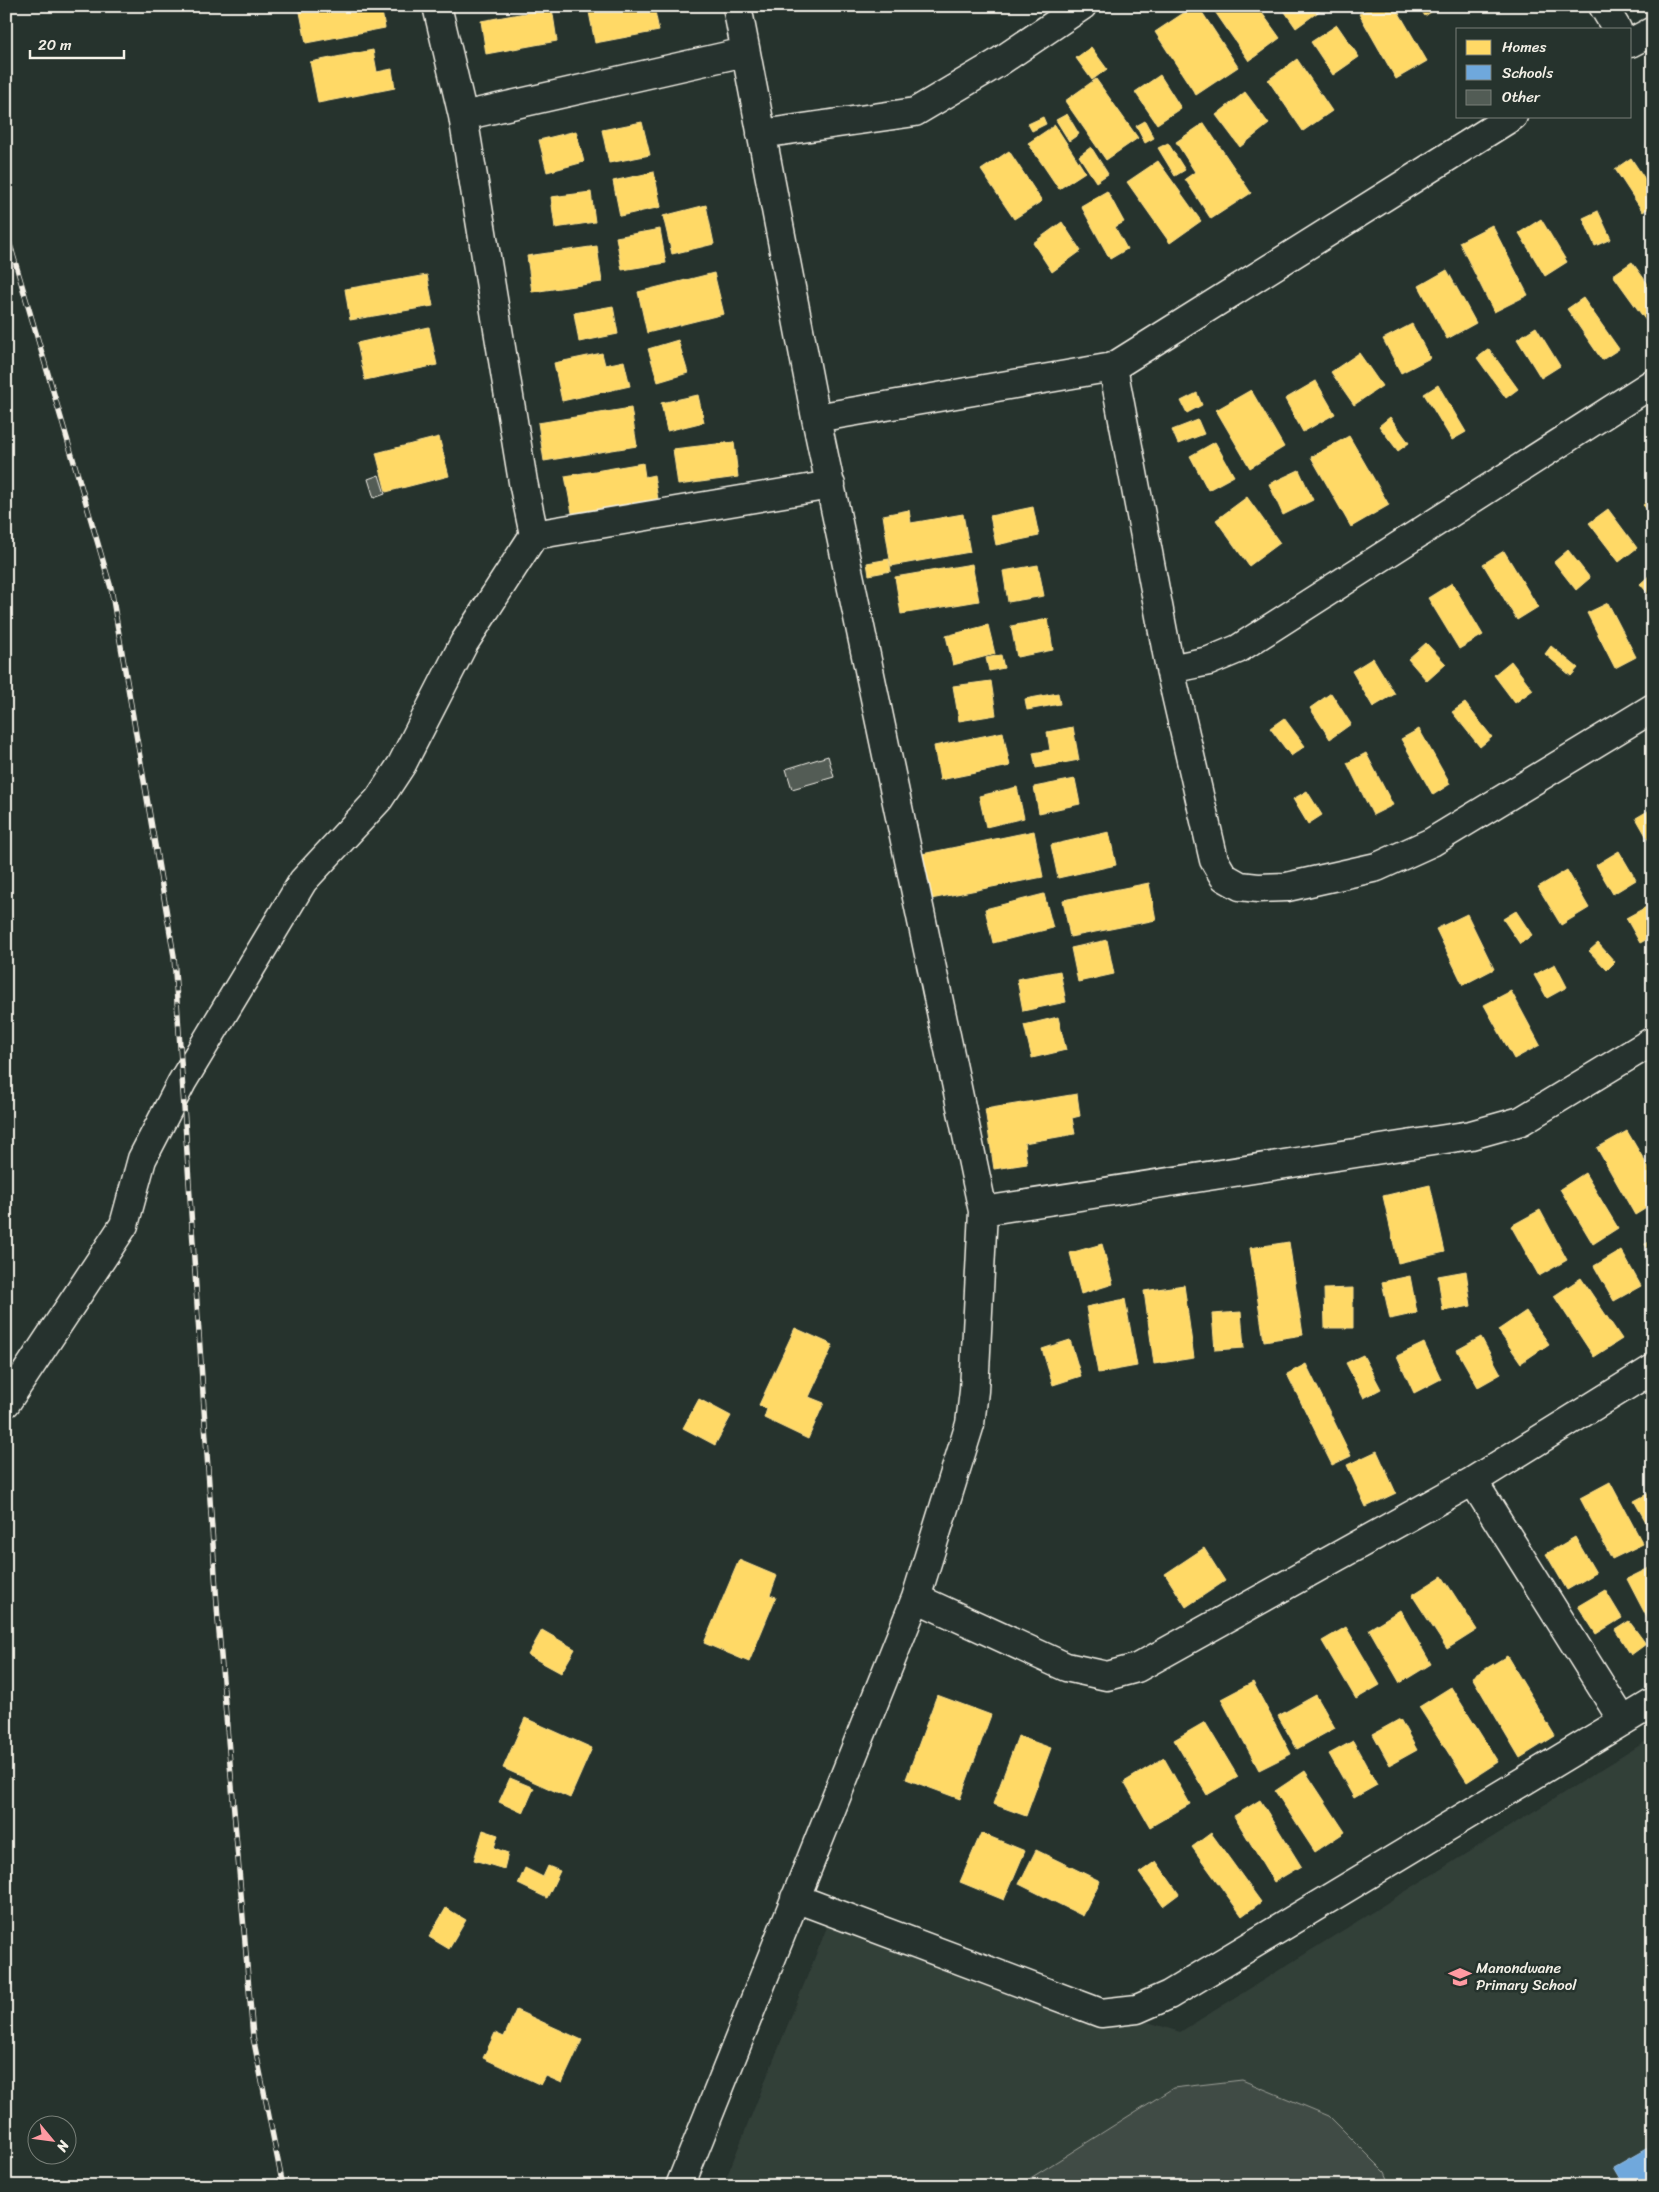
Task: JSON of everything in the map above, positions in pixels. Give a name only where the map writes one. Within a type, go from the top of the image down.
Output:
[{"type":"street","points":[[6,1403],[124,1225],[142,1159],[182,1082],[298,889],[310,873],[379,799],[402,764],[464,643],[534,535],[523,482],[463,116],[437,6]]},
{"type":"street","points":[[680,2186],[916,1598],[970,1424],[974,1392],[983,1210],[816,418],[737,6]]},
{"type":"street","points":[[761,134],[915,112],[996,64],[1082,6]]},
{"type":"street","points":[[1603,6],[1616,28]]},
{"type":"street","points":[[1632,42],[1653,31]]},
{"type":"street","points":[[463,116],[745,52]]},
{"type":"street","points":[[816,418],[1113,367],[1511,118]]},
{"type":"street","points":[[1113,367],[1170,669],[1214,860],[1224,877],[1240,886],[1258,888],[1287,887],[1377,867],[1424,846],[1653,708]]},
{"type":"street","points":[[1170,669],[1209,661],[1238,649],[1653,383]]},
{"type":"street","points":[[534,535],[831,484]]},
{"type":"street","points":[[983,1210],[1470,1135],[1521,1121],[1653,1041]]},
{"type":"street","points":[[916,1598],[1066,1667],[1107,1676],[1137,1668],[1473,1481],[1653,1369]]},
{"type":"street","points":[[1473,1481],[1623,1721]]},
{"type":"street","points":[[795,1898],[1101,2013],[1137,2008],[1169,1995],[1653,1703]]},
{"type":"shaded area","name":"Manondwane Primary School","points":[[1653,1737],[1653,2186],[723,2186],[829,1922],[1180,2032]]},
{"type":"shaded area","points":[[1242,2080],[1329,2116],[1385,2172],[1391,2186],[1018,2186],[1173,2088]]},
{"type":"building: Homes","points":[[381,6],[385,28],[306,43],[299,7]]},
{"type":"building: Homes","points":[[654,6],[659,31],[595,43],[588,7]]},
{"type":"building: Homes","points":[[1194,6],[1198,6],[1238,67],[1196,95],[1155,32]]},
{"type":"building: Homes","points":[[1211,6],[1257,6],[1280,38],[1249,61]]},
{"type":"building: Homes","points":[[1281,6],[1325,6],[1325,7],[1296,28]]},
{"type":"building: Homes","points":[[1372,6],[1395,6],[1427,61],[1396,79],[1359,14]]},
{"type":"building: Homes","points":[[1418,6],[1440,6],[1425,16]]},
{"type":"building: Homes","points":[[552,8],[557,41],[486,54],[481,21]]},
{"type":"building: Homes","points":[[1337,25],[1359,57],[1333,75],[1311,42]]},
{"type":"building: Homes","points":[[1091,47],[1107,69],[1092,80],[1076,58]]},
{"type":"building: Homes","points":[[373,50],[377,72],[392,69],[395,88],[318,103],[310,62]]},
{"type":"building: Homes","points":[[1297,59],[1332,111],[1303,131],[1268,80]]},
{"type":"building: Homes","points":[[1160,75],[1181,108],[1157,124],[1135,92]]},
{"type":"building: Homes","points":[[1096,79],[1138,138],[1106,160],[1065,101]]},
{"type":"building: Homes","points":[[1245,92],[1269,124],[1240,147],[1216,115]]},
{"type":"building: Homes","points":[[1067,114],[1079,134],[1069,141],[1056,120]]},
{"type":"building: Homes","points":[[1043,117],[1046,124],[1032,131],[1028,124]]},
{"type":"building: Homes","points":[[1145,121],[1154,138],[1145,143],[1136,126]]},
{"type":"building: Homes","points":[[642,122],[650,155],[609,163],[602,130]]},
{"type":"building: Homes","points":[[1204,123],[1251,193],[1211,219],[1185,179],[1195,172],[1176,142]]},
{"type":"building: Homes","points":[[1055,125],[1085,172],[1059,189],[1028,143]]},
{"type":"building: Homes","points":[[576,131],[584,162],[547,172],[539,140]]},
{"type":"building: Homes","points":[[1168,143],[1185,170],[1175,176],[1158,148]]},
{"type":"building: Homes","points":[[1091,147],[1108,174],[1096,182],[1079,156]]},
{"type":"building: Homes","points":[[1009,151],[1042,201],[1014,219],[981,170]]},
{"type":"building: Homes","points":[[1631,158],[1653,191],[1653,205],[1643,212],[1615,169]]},
{"type":"building: Homes","points":[[1158,161],[1201,221],[1170,243],[1127,182]]},
{"type":"building: Homes","points":[[654,172],[661,207],[620,216],[613,181]]},
{"type":"building: Homes","points":[[1107,191],[1124,222],[1115,227],[1127,249],[1110,259],[1081,206]]},
{"type":"building: Homes","points":[[591,192],[595,222],[555,228],[551,197]]},
{"type":"building: Homes","points":[[706,205],[714,244],[672,254],[663,216]]},
{"type":"building: Homes","points":[[1598,211],[1611,239],[1595,246],[1583,218]]},
{"type":"building: Homes","points":[[1541,219],[1567,262],[1545,276],[1519,233]]},
{"type":"building: Homes","points":[[1062,222],[1081,251],[1052,272],[1033,243]]},
{"type":"building: Homes","points":[[1492,225],[1528,295],[1494,312],[1459,242]]},
{"type":"building: Homes","points":[[660,229],[666,263],[622,270],[616,237]]},
{"type":"building: Homes","points":[[597,246],[602,282],[532,292],[527,256]]},
{"type":"building: Homes","points":[[1632,262],[1653,291],[1653,323],[1649,325],[1613,275]]},
{"type":"building: Homes","points":[[1447,270],[1476,323],[1447,339],[1419,286]]},
{"type":"building: Homes","points":[[714,273],[724,314],[647,333],[638,292]]},
{"type":"building: Homes","points":[[427,275],[433,306],[350,320],[345,289]]},
{"type":"building: Homes","points":[[1583,298],[1619,349],[1602,360],[1567,309]]},
{"type":"building: Homes","points":[[613,306],[618,334],[579,342],[574,313]]},
{"type":"building: Homes","points":[[1412,324],[1430,358],[1401,373],[1383,339]]},
{"type":"building: Homes","points":[[429,327],[437,365],[365,380],[357,343]]},
{"type":"building: Homes","points":[[1536,327],[1560,366],[1541,378],[1517,339]]},
{"type":"building: Homes","points":[[678,340],[688,373],[658,382],[648,349]]},
{"type":"building: Homes","points":[[1489,349],[1518,389],[1506,398],[1477,358]]},
{"type":"building: Homes","points":[[602,353],[605,365],[624,361],[630,386],[562,401],[554,363]]},
{"type":"building: Homes","points":[[1359,353],[1382,386],[1354,405],[1331,372]]},
{"type":"building: Homes","points":[[1316,381],[1335,414],[1303,432],[1285,399]]},
{"type":"building: Homes","points":[[1438,385],[1466,432],[1452,440],[1424,394]]},
{"type":"building: Homes","points":[[1251,390],[1284,447],[1250,468],[1216,410]]},
{"type":"building: Homes","points":[[1197,393],[1202,405],[1187,413],[1181,401]]},
{"type":"building: Homes","points":[[698,395],[704,422],[667,431],[661,403]]},
{"type":"building: Homes","points":[[631,408],[637,446],[544,461],[538,423]]},
{"type":"building: Homes","points":[[1390,417],[1409,443],[1398,451],[1379,426]]},
{"type":"building: Homes","points":[[1198,420],[1204,434],[1178,444],[1172,430]]},
{"type":"building: Homes","points":[[1349,436],[1389,505],[1351,527],[1311,457]]},
{"type":"building: Homes","points":[[439,437],[449,476],[386,492],[376,453]]},
{"type":"building: Homes","points":[[734,442],[738,477],[678,485],[673,449]]},
{"type":"building: Homes","points":[[1215,442],[1234,476],[1208,490],[1190,456]]},
{"type":"building: Homes","points":[[643,463],[645,477],[654,475],[658,499],[572,513],[565,476]]},
{"type":"building: Homes","points":[[1299,470],[1313,500],[1283,515],[1269,484]]},
{"type":"building: Homes","points":[[1247,497],[1280,543],[1249,566],[1216,520]]},
{"type":"building: Homes","points":[[1653,497],[1653,516],[1643,505]]},
{"type":"building: Homes","points":[[1033,507],[1039,536],[996,545],[990,516]]},
{"type":"building: Homes","points":[[1608,509],[1637,548],[1619,562],[1589,523]]},
{"type":"building: Homes","points":[[909,510],[911,523],[963,514],[970,552],[891,566],[883,515]]},
{"type":"building: Homes","points":[[1568,550],[1590,578],[1576,590],[1554,562]]},
{"type":"building: Homes","points":[[1504,551],[1538,607],[1517,620],[1483,564]]},
{"type":"building: Homes","points":[[889,559],[891,571],[869,575],[867,563]]},
{"type":"building: Homes","points":[[972,564],[979,601],[901,614],[895,577]]},
{"type":"building: Homes","points":[[1038,565],[1044,596],[1008,602],[1003,571]]},
{"type":"building: Homes","points":[[1653,572],[1653,599],[1640,584]]},
{"type":"building: Homes","points":[[1452,583],[1483,635],[1459,649],[1428,598]]},
{"type":"building: Homes","points":[[1608,603],[1636,657],[1615,668],[1587,613]]},
{"type":"building: Homes","points":[[1048,619],[1053,650],[1017,657],[1011,626]]},
{"type":"building: Homes","points":[[988,625],[995,654],[953,665],[946,636]]},
{"type":"building: Homes","points":[[1426,643],[1446,664],[1427,681],[1408,659]]},
{"type":"building: Homes","points":[[1551,646],[1578,668],[1571,676],[1545,654]]},
{"type":"building: Homes","points":[[1001,655],[1004,668],[989,671],[986,658]]},
{"type":"building: Homes","points":[[1373,658],[1395,694],[1373,707],[1352,671]]},
{"type":"building: Homes","points":[[1511,661],[1533,690],[1515,703],[1494,675]]},
{"type":"building: Homes","points":[[991,681],[996,715],[959,721],[953,686]]},
{"type":"building: Homes","points":[[1058,693],[1060,704],[1027,710],[1025,699]]},
{"type":"building: Homes","points":[[1331,693],[1351,724],[1330,739],[1310,708]]},
{"type":"building: Homes","points":[[1465,703],[1492,737],[1480,747],[1452,712]]},
{"type":"building: Homes","points":[[1284,718],[1305,746],[1291,756],[1270,728]]},
{"type":"building: Homes","points":[[1073,727],[1079,760],[1036,768],[1033,753],[1050,750],[1047,732]]},
{"type":"building: Homes","points":[[1419,729],[1450,784],[1433,795],[1401,739]]},
{"type":"building: Homes","points":[[1003,732],[1010,766],[940,780],[934,746]]},
{"type":"building: Homes","points":[[1366,753],[1393,805],[1373,815],[1347,763]]},
{"type":"building: Homes","points":[[1075,779],[1080,804],[1039,813],[1034,787]]},
{"type":"building: Homes","points":[[1017,787],[1024,818],[986,827],[979,796]]},
{"type":"building: Homes","points":[[1307,791],[1322,815],[1308,824],[1293,799]]},
{"type":"building: Homes","points":[[1653,808],[1653,848],[1636,818]]},
{"type":"building: Homes","points":[[1034,831],[1043,877],[931,899],[922,854]]},
{"type":"building: Homes","points":[[1109,832],[1116,865],[1058,878],[1051,845]]},
{"type":"building: Homes","points":[[1619,851],[1636,880],[1613,894],[1596,865]]},
{"type":"building: Homes","points":[[1567,870],[1589,908],[1561,925],[1538,887]]},
{"type":"building: Homes","points":[[1149,883],[1156,920],[1070,937],[1063,900]]},
{"type":"building: Homes","points":[[1044,894],[1053,928],[993,943],[985,909]]},
{"type":"building: Homes","points":[[1648,906],[1653,915],[1653,936],[1640,943],[1626,918]]},
{"type":"building: Homes","points":[[1516,911],[1532,935],[1520,944],[1503,919]]},
{"type":"building: Homes","points":[[1467,914],[1494,969],[1463,985],[1436,929]]},
{"type":"building: Homes","points":[[1107,940],[1114,974],[1078,982],[1071,948]]},
{"type":"building: Homes","points":[[1598,943],[1615,962],[1607,970],[1589,951]]},
{"type":"building: Homes","points":[[1555,964],[1567,987],[1547,998],[1534,975]]},
{"type":"building: Homes","points":[[1060,971],[1066,1002],[1023,1011],[1017,979]]},
{"type":"building: Homes","points":[[1511,991],[1540,1045],[1514,1059],[1484,1005]]},
{"type":"building: Homes","points":[[1058,1017],[1066,1050],[1032,1058],[1024,1025]]},
{"type":"building: Homes","points":[[1077,1094],[1080,1116],[1072,1118],[1075,1134],[1024,1143],[1027,1164],[994,1169],[985,1109]]},
{"type":"building: Homes","points":[[1627,1131],[1653,1175],[1653,1204],[1635,1215],[1597,1148]]},
{"type":"building: Homes","points":[[1585,1173],[1618,1228],[1593,1244],[1560,1189]]},
{"type":"building: Homes","points":[[1430,1185],[1445,1252],[1398,1263],[1383,1196]]},
{"type":"building: Homes","points":[[1540,1210],[1567,1260],[1539,1276],[1511,1226]]},
{"type":"building: Homes","points":[[1653,1240],[1653,1257],[1645,1244]]},
{"type":"building: Homes","points":[[1289,1242],[1303,1335],[1264,1341],[1250,1248]]},
{"type":"building: Homes","points":[[1102,1244],[1113,1284],[1081,1294],[1070,1253]]},
{"type":"building: Homes","points":[[1621,1250],[1641,1286],[1614,1301],[1594,1266]]},
{"type":"building: Homes","points":[[1466,1271],[1471,1306],[1443,1311],[1438,1276]]},
{"type":"building: Homes","points":[[1410,1276],[1417,1313],[1390,1319],[1382,1282]]},
{"type":"building: Homes","points":[[1581,1278],[1622,1339],[1594,1357],[1554,1296]]},
{"type":"building: Homes","points":[[1184,1285],[1194,1358],[1154,1364],[1144,1291]]},
{"type":"building: Homes","points":[[1353,1288],[1353,1328],[1325,1328],[1324,1289]]},
{"type":"building: Homes","points":[[1125,1299],[1137,1366],[1098,1373],[1086,1307]]},
{"type":"building: Homes","points":[[1526,1311],[1549,1344],[1521,1363],[1498,1330]]},
{"type":"building: Homes","points":[[1241,1312],[1244,1348],[1215,1350],[1212,1314]]},
{"type":"building: Homes","points":[[795,1328],[833,1345],[809,1397],[824,1403],[808,1439],[764,1418],[767,1409],[759,1405]]},
{"type":"building: Homes","points":[[1481,1337],[1501,1374],[1478,1387],[1457,1350]]},
{"type":"building: Homes","points":[[1070,1340],[1081,1376],[1053,1385],[1042,1349]]},
{"type":"building: Homes","points":[[1424,1343],[1441,1379],[1414,1393],[1397,1356]]},
{"type":"building: Homes","points":[[1363,1355],[1381,1389],[1364,1398],[1346,1363]]},
{"type":"building: Homes","points":[[1306,1364],[1351,1456],[1332,1465],[1287,1374]]},
{"type":"building: Homes","points":[[699,1399],[731,1416],[715,1445],[683,1428]]},
{"type":"building: Homes","points":[[1377,1451],[1396,1493],[1366,1507],[1347,1465]]},
{"type":"building: Homes","points":[[1610,1482],[1643,1544],[1612,1559],[1580,1498]]},
{"type":"building: Homes","points":[[1653,1491],[1653,1534],[1634,1501]]},
{"type":"building: Homes","points":[[1575,1537],[1596,1573],[1567,1590],[1546,1554]]},
{"type":"building: Homes","points":[[1204,1548],[1225,1581],[1186,1607],[1165,1574]]},
{"type":"building: Homes","points":[[739,1560],[777,1576],[770,1595],[776,1597],[749,1662],[704,1643]]},
{"type":"building: Homes","points":[[1653,1566],[1653,1629],[1627,1579]]},
{"type":"building: Homes","points":[[1442,1576],[1477,1630],[1447,1649],[1412,1595]]},
{"type":"building: Homes","points":[[1605,1590],[1622,1618],[1596,1634],[1578,1606]]},
{"type":"building: Homes","points":[[1400,1610],[1431,1664],[1400,1683],[1369,1629]]},
{"type":"building: Homes","points":[[1629,1621],[1646,1644],[1631,1655],[1615,1630]]},
{"type":"building: Homes","points":[[1346,1627],[1380,1685],[1356,1699],[1322,1641]]},
{"type":"building: Homes","points":[[542,1630],[575,1649],[561,1673],[528,1655]]},
{"type":"building: Homes","points":[[1507,1656],[1555,1736],[1520,1758],[1472,1677]]},
{"type":"building: Homes","points":[[1253,1682],[1291,1754],[1259,1770],[1221,1699]]},
{"type":"building: Homes","points":[[1451,1687],[1498,1762],[1467,1782],[1419,1707]]},
{"type":"building: Homes","points":[[937,1695],[991,1715],[960,1799],[906,1779]]},
{"type":"building: Homes","points":[[1316,1695],[1335,1728],[1297,1749],[1278,1716]]},
{"type":"building: Homes","points":[[525,1718],[592,1748],[570,1798],[503,1768]]},
{"type":"building: Homes","points":[[1400,1719],[1417,1750],[1390,1765],[1373,1734]]},
{"type":"building: Homes","points":[[1205,1722],[1238,1777],[1207,1795],[1174,1740]]},
{"type":"building: Homes","points":[[1018,1736],[1051,1748],[1026,1816],[993,1804]]},
{"type":"building: Homes","points":[[1353,1741],[1377,1785],[1354,1798],[1329,1754]]},
{"type":"building: Homes","points":[[1164,1758],[1190,1804],[1150,1827],[1124,1782]]},
{"type":"building: Homes","points":[[1305,1771],[1345,1832],[1315,1852],[1275,1791]]},
{"type":"building: Homes","points":[[510,1778],[534,1788],[523,1813],[499,1802]]},
{"type":"building: Homes","points":[[1260,1800],[1301,1866],[1274,1882],[1234,1816]]},
{"type":"building: Homes","points":[[483,1830],[498,1835],[494,1848],[508,1853],[504,1869],[474,1860]]},
{"type":"building: Homes","points":[[981,1833],[1025,1851],[1004,1900],[960,1882]]},
{"type":"building: Homes","points":[[1211,1833],[1261,1902],[1242,1916],[1192,1847]]},
{"type":"building: Homes","points":[[1036,1850],[1100,1881],[1083,1916],[1019,1884]]},
{"type":"building: Homes","points":[[1156,1861],[1179,1894],[1163,1906],[1139,1873]]},
{"type":"building: Homes","points":[[548,1866],[560,1871],[547,1898],[518,1884],[525,1868],[543,1877]]},
{"type":"building: Homes","points":[[446,1908],[466,1920],[449,1949],[429,1937]]},
{"type":"building: Homes","points":[[516,2010],[582,2040],[562,2083],[546,2076],[541,2085],[483,2058],[495,2033],[504,2037]]},
{"type":"building: Schools","points":[[1653,2145],[1653,2186],[1625,2186],[1614,2167]]},
{"type":"building: Other","points":[[379,475],[385,494],[374,498],[368,479]]},
{"type":"building: Other","points":[[828,756],[834,777],[792,789],[786,769]]},
{"type":"railway","points":[[6,231],[111,588],[174,956],[218,1620],[253,2037],[283,2186]]},
{"type":"place","name":"Manondwane Primary School","points":[[1460,1977]]}]
